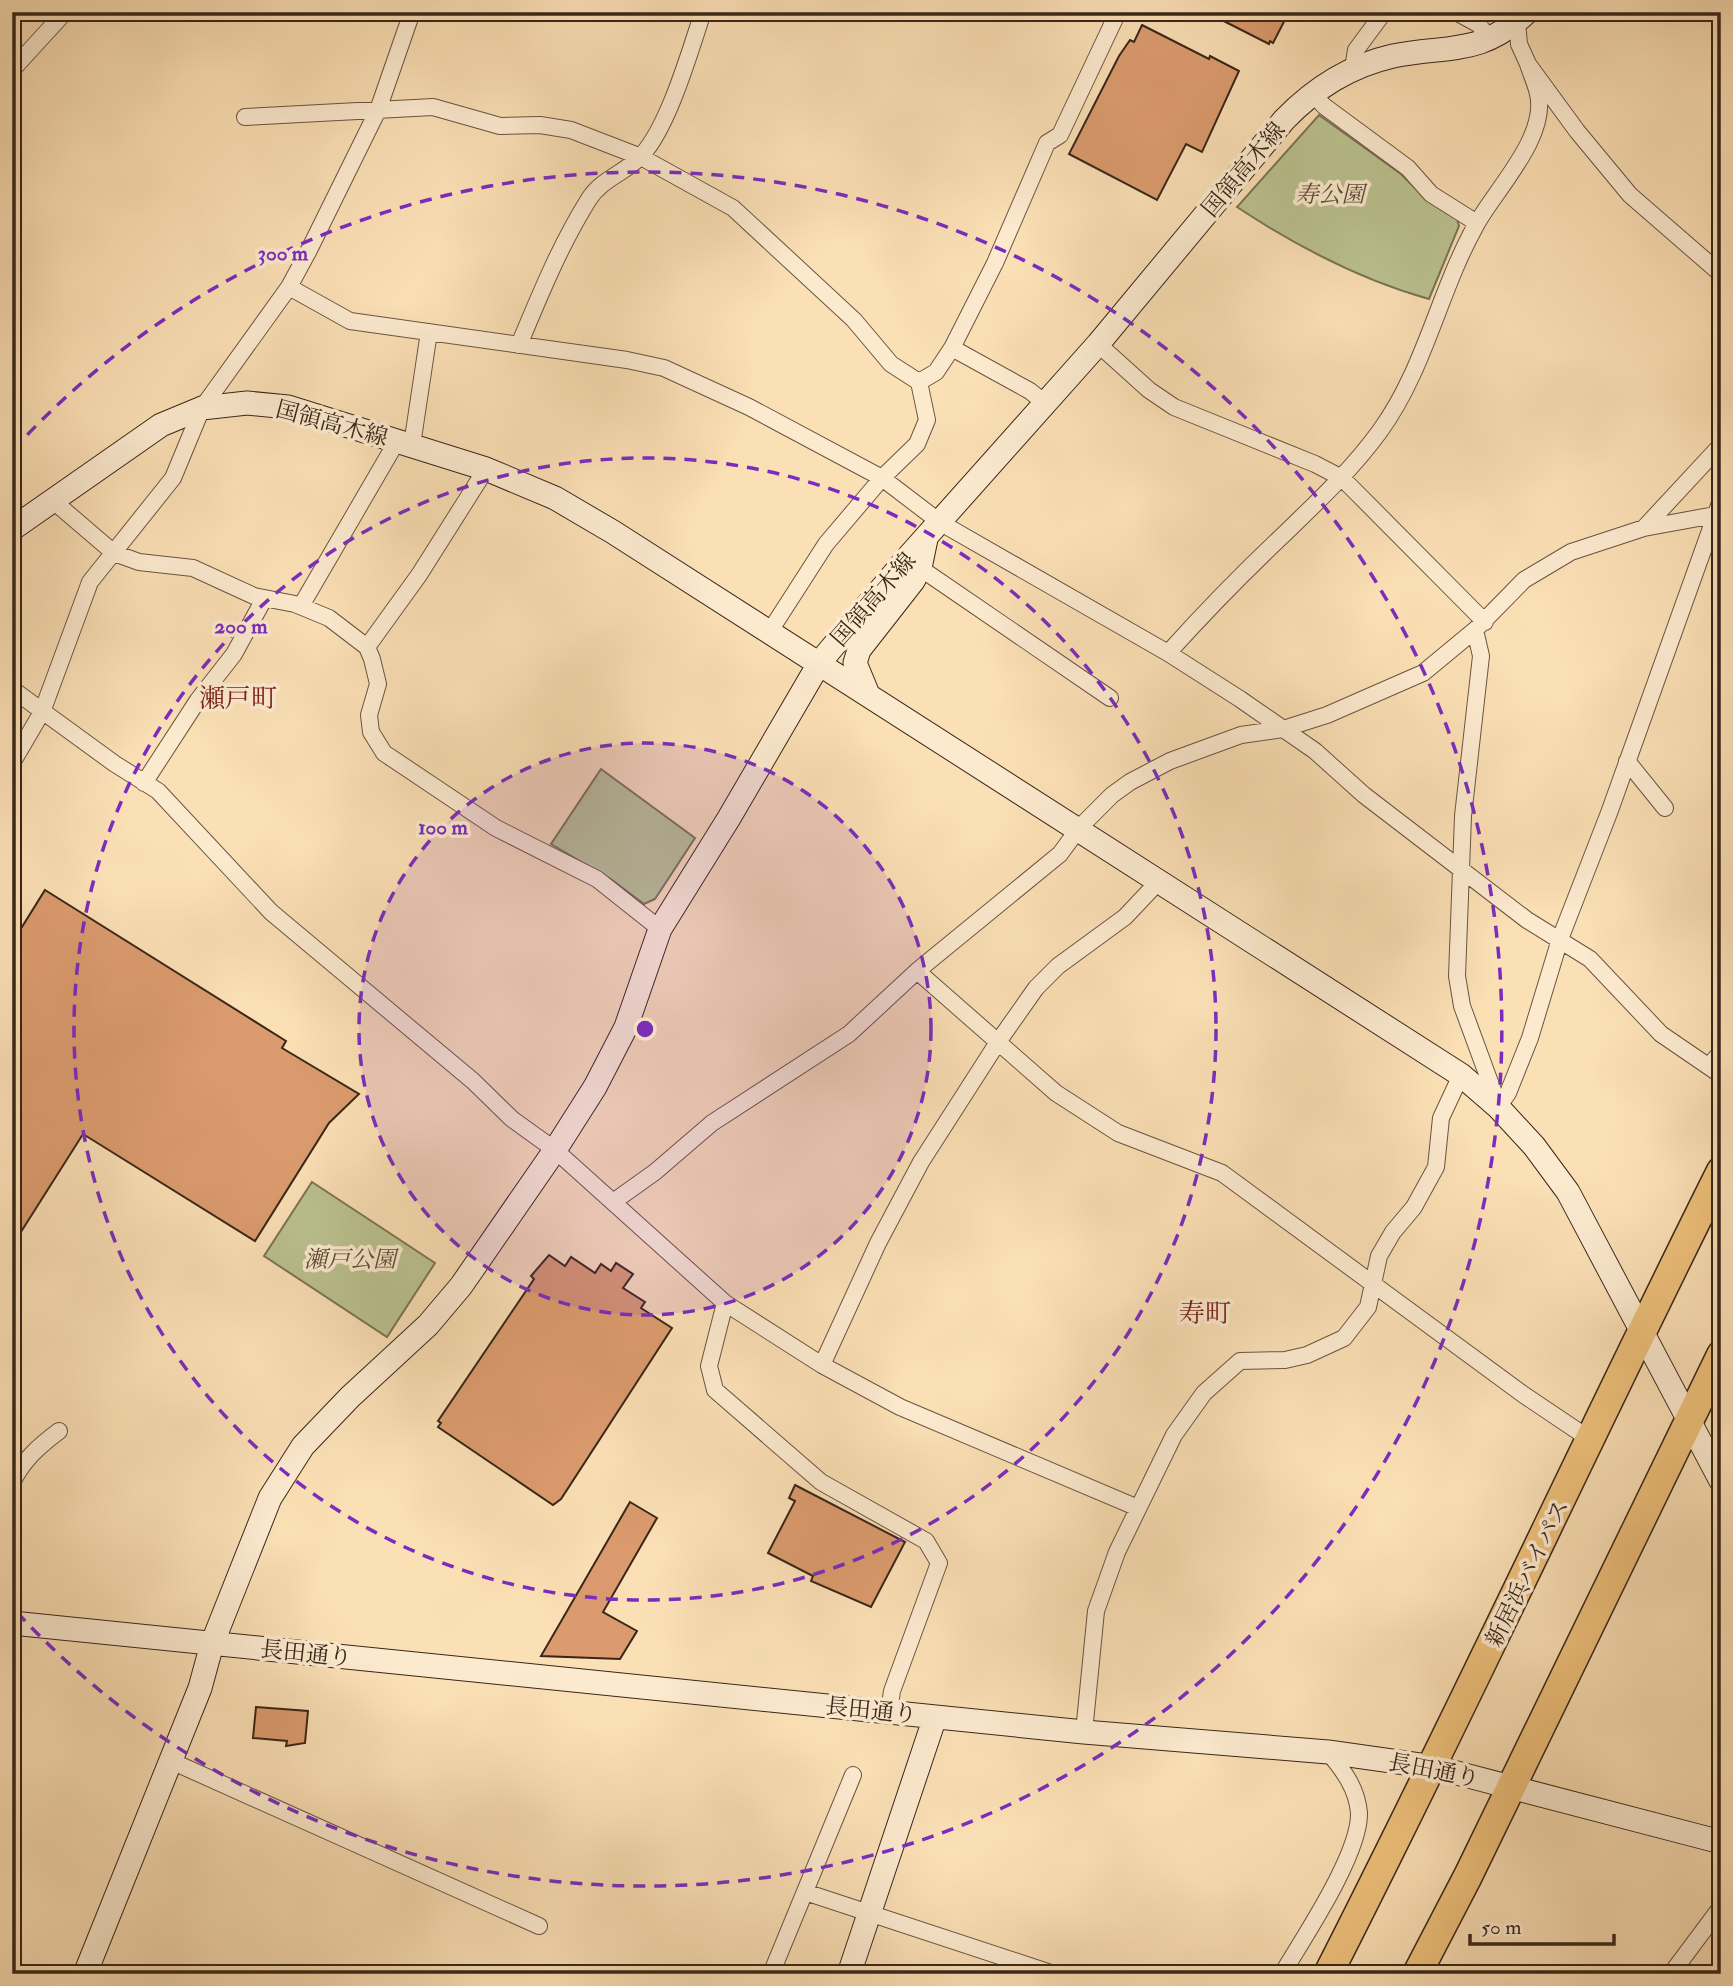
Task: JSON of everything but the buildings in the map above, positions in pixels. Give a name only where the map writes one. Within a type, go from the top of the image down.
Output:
[{"type":"highway","name":"新居浜バイパス","points":[[1328,1974],[1434,1767],[1642,1328],[1721,1171]]},
{"type":"highway","points":[[1417,1974],[1512,1786],[1721,1355]]},
{"type":"street","points":[[12,70],[65,12]]},
{"type":"street","points":[[12,762],[42,712],[90,582],[173,478],[202,408],[289,287],[378,110],[412,12]]},
{"type":"street","points":[[519,345],[552,265],[590,196],[641,157],[655,136],[688,59],[703,12]]},
{"type":"street","points":[[919,382],[936,372],[952,348],[995,263],[1047,143],[1060,135],[1118,12]]},
{"type":"street","points":[[1353,68],[1356,50],[1384,12]]},
{"type":"street","points":[[1456,12],[1478,24],[1490,39]]},
{"type":"street","points":[[1168,653],[1216,600],[1342,478],[1381,430],[1412,377],[1451,274],[1476,223],[1512,172],[1534,131],[1539,96],[1519,44],[1522,17]]},
{"type":"street","name":"国領高木線","points":[[17,521],[160,425],[202,408],[247,403],[288,407],[486,468],[555,498],[820,662],[1098,344],[1284,120],[1311,92],[1353,68],[1394,56],[1464,49],[1490,39],[1522,17]]},
{"type":"street","points":[[1528,64],[1577,131],[1630,195],[1721,274]]},
{"type":"street","points":[[1311,92],[1324,106],[1408,168],[1431,194],[1476,223]]},
{"type":"street","points":[[245,117],[433,107],[500,126],[540,125],[571,130],[641,157],[733,208],[854,320],[891,364],[919,382],[926,420],[917,444],[882,478],[826,544],[770,631]]},
{"type":"street","points":[[289,287],[351,321],[627,360],[664,368],[749,407],[882,478],[933,531],[1168,653],[1315,751],[1364,794],[1527,920],[1590,959],[1661,1034],[1715,1071],[1721,1052]]},
{"type":"street","points":[[301,606],[404,443],[429,332]]},
{"type":"street","points":[[1098,344],[1149,390],[1174,407],[1315,464],[1342,478],[1480,626],[1480,656],[1463,816],[1457,976],[1462,1006],[1498,1107]]},
{"type":"street","points":[[952,348],[1030,391],[1046,404]]},
{"type":"street","points":[[1644,528],[1721,445]]},
{"type":"street","points":[[368,647],[419,575],[486,468]]},
{"type":"street","points":[[51,499],[114,553],[139,562],[194,568],[264,598],[301,606],[329,618],[368,647],[377,671],[378,684],[369,715],[371,732],[384,753],[496,828],[597,880],[660,929]]},
{"type":"street","points":[[612,1202],[655,1172],[712,1123],[849,1034],[917,971],[1060,854],[1079,828],[1112,795],[1170,761],[1241,735],[1283,729],[1327,715],[1423,673],[1480,626],[1524,580],[1571,552],[1718,507]]},
{"type":"street","points":[[1498,1107],[1508,1093],[1530,1038],[1560,939],[1628,761],[1718,507]]},
{"type":"street","points":[[867,692],[855,663],[859,650],[920,568],[933,531]]},
{"type":"street","points":[[920,568],[1110,698]]},
{"type":"street","points":[[144,783],[198,700],[234,654],[264,598]]},
{"type":"street","points":[[85,1974],[200,1688],[212,1644],[254,1531],[270,1498],[303,1446],[349,1397],[428,1325],[461,1286],[555,1150],[595,1087],[626,1027],[660,929],[729,818],[820,662],[1461,1075],[1498,1107],[1534,1146],[1568,1192],[1721,1481]]},
{"type":"street","points":[[12,689],[158,791],[205,838],[271,912],[473,1082],[512,1119],[555,1150],[725,1303],[822,1366],[900,1407],[1138,1508]]},
{"type":"street","points":[[1628,761],[1665,808]]},
{"type":"street","points":[[822,1366],[878,1243],[921,1162],[998,1042],[1036,988],[1058,966],[1125,917],[1159,881]]},
{"type":"street","points":[[917,971],[1056,1093],[1118,1133],[1222,1173],[1374,1286],[1591,1440]]},
{"type":"street","points":[[1084,1732],[1096,1611],[1117,1552],[1174,1435],[1204,1393],[1240,1361],[1296,1358],[1344,1338],[1368,1307],[1379,1256],[1393,1232],[1414,1207],[1436,1167],[1441,1118],[1451,1091],[1461,1075]]},
{"type":"street","points":[[725,1303],[709,1366],[715,1390],[821,1482],[926,1541],[939,1563],[892,1691],[889,1712]]},
{"type":"street","points":[[12,1483],[18,1470],[36,1448],[59,1431]]},
{"type":"street","name":"長田通り","points":[[12,1623],[1084,1732],[1328,1752],[1434,1767],[1721,1842]]},
{"type":"street","points":[[849,1974],[935,1717]]},
{"type":"street","points":[[1282,1974],[1352,1847],[1359,1814],[1350,1779],[1328,1752]]},
{"type":"street","points":[[171,1761],[539,1926]]},
{"type":"street","points":[[771,1974],[853,1775]]},
{"type":"street","points":[[805,1892],[1054,1974]]},
{"type":"street","points":[[1671,1974],[1721,1907]]},
{"type":"green space","name":"寿公園","points":[[1319,115],[1401,174],[1427,200],[1456,215],[1459,226],[1429,299],[1354,272],[1282,235],[1237,207]]},
{"type":"green space","points":[[601,769],[695,838],[655,899],[644,904],[612,880],[551,844]]},
{"type":"green space","name":"瀬戸公園","points":[[312,1182],[435,1263],[387,1337],[264,1256]]},
{"type":"district","name":"瀬戸町","points":[[238,698]]},
{"type":"district","name":"寿町","points":[[1205,1313]]}]
